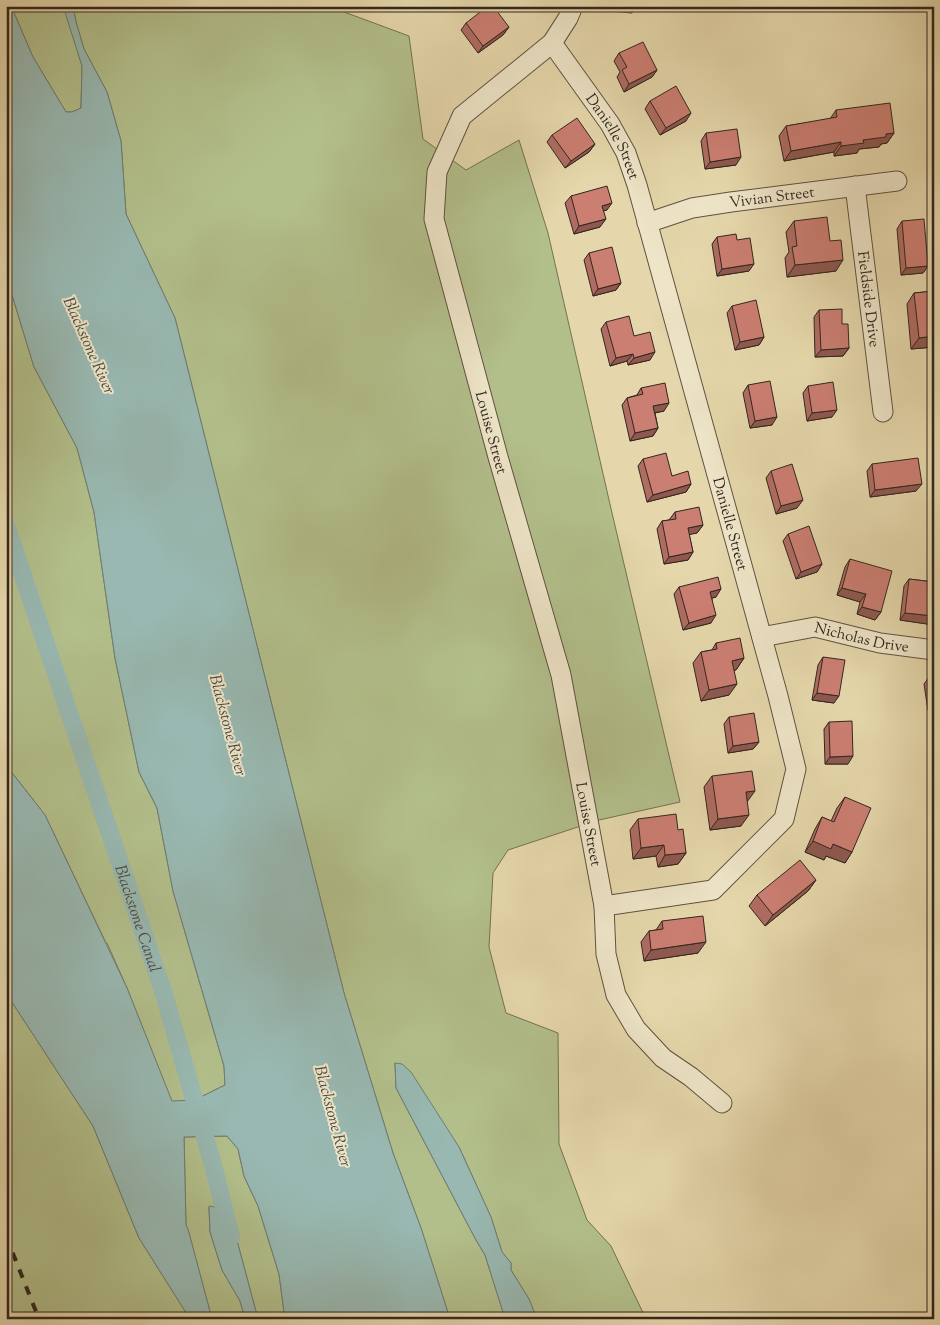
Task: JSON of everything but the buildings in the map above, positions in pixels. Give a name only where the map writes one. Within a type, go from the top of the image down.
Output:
[{"type":"street","name":"Louise Street","points":[[573,6],[568,18],[552,43],[462,116],[437,172],[434,219],[498,457],[562,675],[604,906],[606,954],[616,995],[636,1029],[663,1058],[691,1077],[722,1103]]},
{"type":"street","name":"Danielle Street","points":[[552,43],[610,124],[626,154],[637,185],[762,637],[796,769],[784,819],[713,890],[604,906]]},
{"type":"street","name":"Vivian Street","points":[[647,223],[692,208],[897,181]]},
{"type":"street","name":"Fieldside Drive","points":[[855,186],[883,412]]},
{"type":"street","name":"Nicholas Drive","points":[[762,637],[815,627],[880,644],[934,650]]},
{"type":"green space","points":[[11,6],[64,6],[82,66],[81,108],[72,112],[66,112],[33,57]]},
{"type":"green space","points":[[73,6],[328,6],[409,36],[423,139],[466,170],[519,140],[548,233],[680,802],[599,820],[508,850],[493,873],[489,947],[506,1013],[558,1033],[559,1144],[587,1220],[611,1246],[646,1319],[537,1319],[529,1299],[511,1270],[511,1263],[502,1252],[491,1217],[459,1147],[395,1063],[396,1088],[485,1255],[506,1319],[450,1319],[421,1228],[393,1153],[344,993],[175,318],[126,214],[121,141],[107,92],[84,49]]},
{"type":"green space","points":[[6,275],[34,367],[77,448],[94,512],[115,658],[139,772],[157,808],[173,891],[224,1066],[225,1085],[195,1100],[172,1102],[127,988],[45,815],[6,765]]},
{"type":"green space","points":[[6,993],[93,1126],[139,1238],[190,1319],[6,1319]]},
{"type":"green space","points":[[227,1136],[238,1149],[244,1176],[258,1206],[279,1274],[285,1319],[258,1319],[232,1222],[209,1207],[210,1232],[222,1270],[240,1301],[245,1319],[212,1319],[186,1225],[184,1137]]},
{"type":"water","name":"Blackstone River","points":[[6,6],[11,6],[33,57],[66,112],[72,112],[81,108],[82,66],[63,6],[73,6],[84,49],[107,92],[121,141],[126,214],[175,318],[344,993],[393,1153],[421,1228],[450,1319],[285,1319],[279,1274],[258,1206],[244,1176],[238,1149],[227,1136],[184,1137],[186,1225],[212,1319],[190,1319],[139,1238],[93,1126],[6,993],[6,765],[45,815],[127,988],[172,1101],[195,1100],[225,1085],[224,1066],[173,891],[157,808],[139,772],[115,658],[94,512],[77,448],[34,367],[6,275]]},
{"type":"water","points":[[395,1063],[402,1064],[411,1072],[459,1147],[491,1217],[502,1252],[511,1263],[511,1270],[529,1299],[537,1319],[506,1319],[485,1255],[396,1088]]},
{"type":"water","points":[[209,1206],[220,1208],[232,1222],[258,1319],[245,1319],[240,1301],[222,1270],[210,1232]]},
{"type":"waterway","name":"Blackstone Canal","points":[[6,525],[164,994],[213,1165],[231,1237]]},
{"type":"railway","points":[[6,1236],[39,1319]]}]
